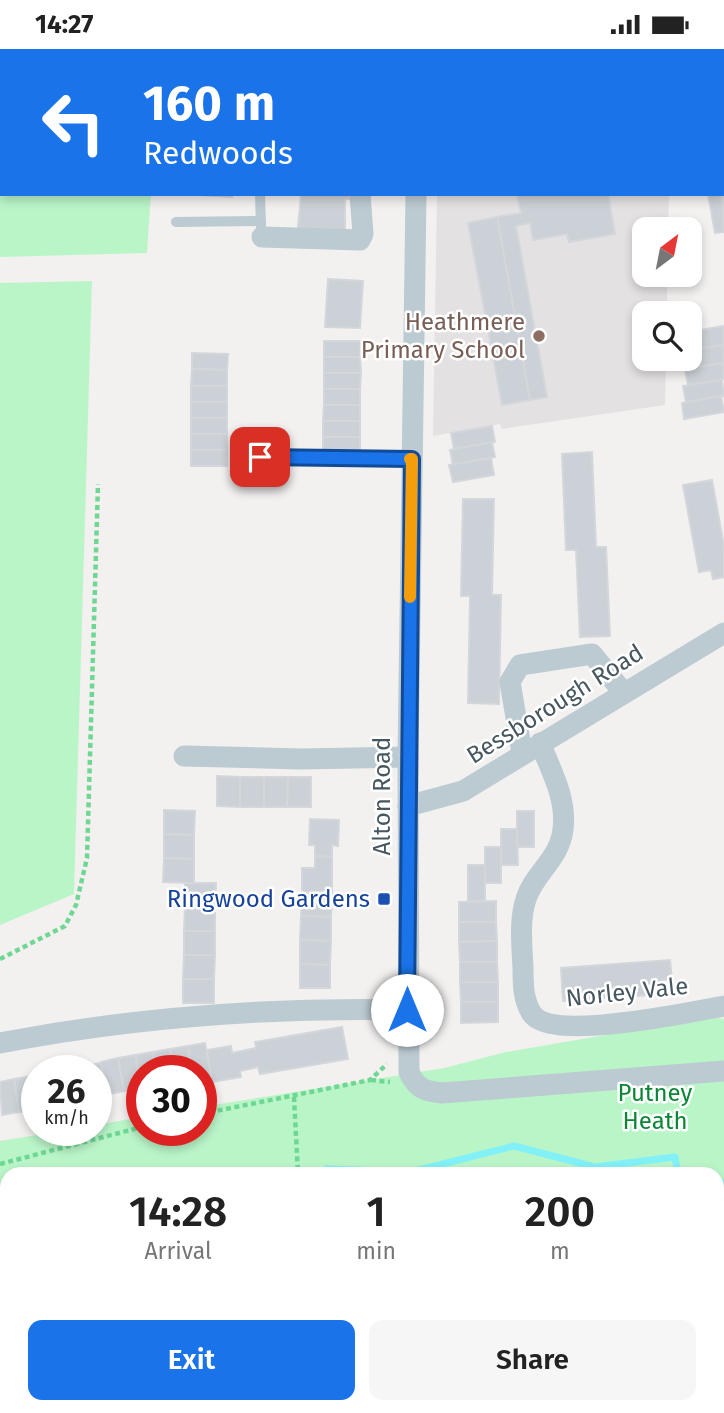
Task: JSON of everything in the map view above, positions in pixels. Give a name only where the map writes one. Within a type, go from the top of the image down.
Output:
[{"type":"street","points":[[262,229],[360,240],[363,234],[360,196]]},
{"type":"street","name":"Alton Road","points":[[416,196],[408,757],[409,1072],[415,1084],[423,1091],[442,1093],[724,1070]]},
{"type":"street","name":"Bessborough Road","points":[[408,806],[463,791],[622,692],[724,633]]},
{"type":"street","name":"Norley Vale","points":[[622,692],[592,654],[520,665],[510,682],[531,748],[561,797],[563,829],[556,855],[526,898],[521,934],[524,996],[533,1016],[554,1026],[623,1024],[724,1006]]},
{"type":"street","points":[[184,756],[301,759],[408,757]]},
{"type":"street","points":[[0,1043],[131,1021],[317,1008],[407,1010]]},
{"type":"lane","points":[[176,222],[262,229],[260,196]]},
{"type":"lane","points":[[260,457],[412,459]]},
{"type":"path","points":[[0,959],[65,926],[76,905],[87,858],[98,484]]},
{"type":"path","points":[[217,1111],[370,1080],[396,1055],[408,1051]]},
{"type":"path","points":[[294,1097],[299,1167]]},
{"type":"path","points":[[0,1164],[126,1131]]},
{"type":"shaded area","name":"Heathmere Primary School","points":[[437,196],[669,196],[668,217],[632,217],[632,287],[667,287],[667,301],[632,301],[632,371],[666,371],[665,405],[502,429],[500,424],[433,436]]},
{"type":"green space","points":[[0,196],[151,196],[147,253],[0,257]]},
{"type":"green space","points":[[92,281],[74,894],[0,925],[0,283]]},
{"type":"green space","name":"Putney Heath","points":[[711,1017],[724,1019],[724,1167],[0,1167],[0,1141],[21,1138],[21,1146],[112,1146],[112,1122],[126,1120],[126,1146],[217,1146],[217,1104],[444,1068],[506,1052]]},
{"type":"building","points":[[301,196],[349,196],[349,199],[345,199],[345,239],[297,237]]},
{"type":"building","points":[[517,196],[608,196],[615,234],[569,242],[567,234],[533,240],[530,223],[516,226],[547,397],[530,400],[497,217],[521,213]]},
{"type":"building","points":[[708,196],[724,196],[724,232],[715,233]]},
{"type":"building","points":[[497,217],[530,400],[502,405],[468,223]]},
{"type":"building","points":[[328,279],[363,281],[360,328],[325,327]]},
{"type":"building","points":[[723,326],[724,345],[702,348],[702,330]]},
{"type":"building","points":[[324,341],[361,341],[360,357],[324,357]]},
{"type":"building","points":[[723,345],[724,363],[702,366],[702,348]]},
{"type":"building","points":[[192,353],[228,354],[227,370],[192,369]]},
{"type":"building","points":[[324,357],[360,357],[361,373],[324,373]]},
{"type":"building","points":[[723,363],[724,379],[688,385],[685,371],[702,371],[702,366]]},
{"type":"building","points":[[192,369],[227,370],[227,386],[191,386]]},
{"type":"building","points":[[324,373],[361,373],[360,389],[324,389]]},
{"type":"building","points":[[722,380],[724,396],[686,402],[683,386]]},
{"type":"building","points":[[191,386],[227,386],[227,402],[191,402]]},
{"type":"building","points":[[324,389],[360,389],[360,405],[324,405]]},
{"type":"building","points":[[721,396],[724,412],[684,419],[682,403]]},
{"type":"building","points":[[191,402],[227,402],[227,418],[191,418]]},
{"type":"building","points":[[324,405],[360,405],[360,421],[323,421]]},
{"type":"building","points":[[191,418],[227,418],[227,434],[191,434]]},
{"type":"building","points":[[323,421],[360,421],[360,437],[323,437]]},
{"type":"building","points":[[492,426],[495,442],[454,449],[451,433]]},
{"type":"building","points":[[191,434],[227,434],[227,450],[191,450]]},
{"type":"building","points":[[323,437],[360,437],[360,454],[323,453]]},
{"type":"building","points":[[492,442],[495,457],[453,465],[450,450]]},
{"type":"building","points":[[191,450],[227,450],[227,466],[191,466]]},
{"type":"building","points":[[592,452],[596,547],[606,547],[610,636],[580,637],[576,550],[566,550],[562,454]]},
{"type":"building","points":[[491,458],[494,475],[453,482],[449,465]]},
{"type":"building","points":[[712,480],[724,546],[724,577],[713,579],[711,570],[699,572],[683,485]]},
{"type":"building","points":[[463,499],[494,499],[492,595],[501,595],[499,704],[468,703],[470,596],[461,596]]},
{"type":"building","points":[[217,776],[240,777],[240,807],[217,806]]},
{"type":"building","points":[[240,777],[264,777],[264,807],[240,807]]},
{"type":"building","points":[[264,777],[288,777],[287,807],[264,807]]},
{"type":"building","points":[[288,777],[311,777],[311,807],[287,807]]},
{"type":"building","points":[[164,810],[195,811],[194,835],[164,834]]},
{"type":"building","points":[[517,811],[534,811],[534,847],[517,847]]},
{"type":"building","points":[[310,819],[339,820],[338,846],[332,845],[332,857],[315,856],[315,845],[309,845]]},
{"type":"building","points":[[501,829],[517,829],[518,865],[501,865]]},
{"type":"building","points":[[164,834],[194,835],[194,859],[164,858]]},
{"type":"building","points":[[485,847],[501,847],[501,883],[485,883]]},
{"type":"building","points":[[315,856],[332,857],[332,892],[302,892],[302,868],[315,868]]},
{"type":"building","points":[[164,858],[194,859],[194,883],[163,882]]},
{"type":"building","points":[[468,865],[485,865],[485,901],[468,901]]},
{"type":"building","points":[[185,883],[216,883],[215,907],[185,907]]},
{"type":"building","points":[[302,892],[332,892],[331,917],[301,916]]},
{"type":"building","points":[[496,901],[496,922],[459,922],[459,902]]},
{"type":"building","points":[[185,907],[215,907],[215,931],[184,931]]},
{"type":"building","points":[[301,916],[331,917],[331,941],[300,940]]},
{"type":"building","points":[[459,922],[496,922],[497,941],[459,942]]},
{"type":"building","points":[[184,931],[215,931],[215,955],[184,955]]},
{"type":"building","points":[[300,940],[331,941],[330,965],[300,964]]},
{"type":"building","points":[[497,941],[497,962],[460,962],[459,942]]},
{"type":"building","points":[[184,955],[215,955],[214,979],[183,979]]},
{"type":"building","points":[[670,960],[672,979],[662,980],[663,994],[563,1001],[561,968]]},
{"type":"building","points":[[460,962],[497,962],[498,982],[460,982]]},
{"type":"building","points":[[300,964],[330,965],[330,988],[300,988]]},
{"type":"building","points":[[183,979],[214,979],[214,1003],[183,1003]]},
{"type":"building","points":[[460,982],[498,982],[498,1002],[461,1002]]},
{"type":"building","points":[[461,1002],[498,1002],[498,1022],[461,1023]]},
{"type":"building","points":[[342,1027],[348,1059],[260,1074],[258,1067],[240,1071],[241,1077],[217,1081],[217,1055],[208,1055],[207,1050],[231,1046],[232,1053],[256,1048],[255,1042]]},
{"type":"building","points":[[205,1043],[207,1055],[189,1055],[188,1046]]},
{"type":"building","points":[[188,1046],[189,1055],[171,1055],[170,1049]]},
{"type":"building","points":[[170,1049],[171,1055],[153,1055],[153,1052]]},
{"type":"building","points":[[126,1057],[126,1091],[124,1091],[118,1058]]},
{"type":"building","points":[[118,1058],[124,1091],[112,1094],[112,1059]]},
{"type":"building","points":[[21,1078],[21,1112],[19,1112],[14,1079]]},
{"type":"building","points":[[14,1079],[19,1112],[2,1115],[0,1082]]},
{"type":"waterway","points":[[431,1167],[514,1146],[595,1167]]},
{"type":"waterway","points":[[595,1167],[675,1157],[677,1167]]},
{"type":"slow traffic","points":[[410,459],[410,597]]},
{"type":"place","name":"Heathmere Primary School","points":[[539,336]]},
{"type":"place","name":"Ringwood Gardens","points":[[384,899]]},
{"type":"route","points":[[260,457],[412,459],[407,1010]]}]
